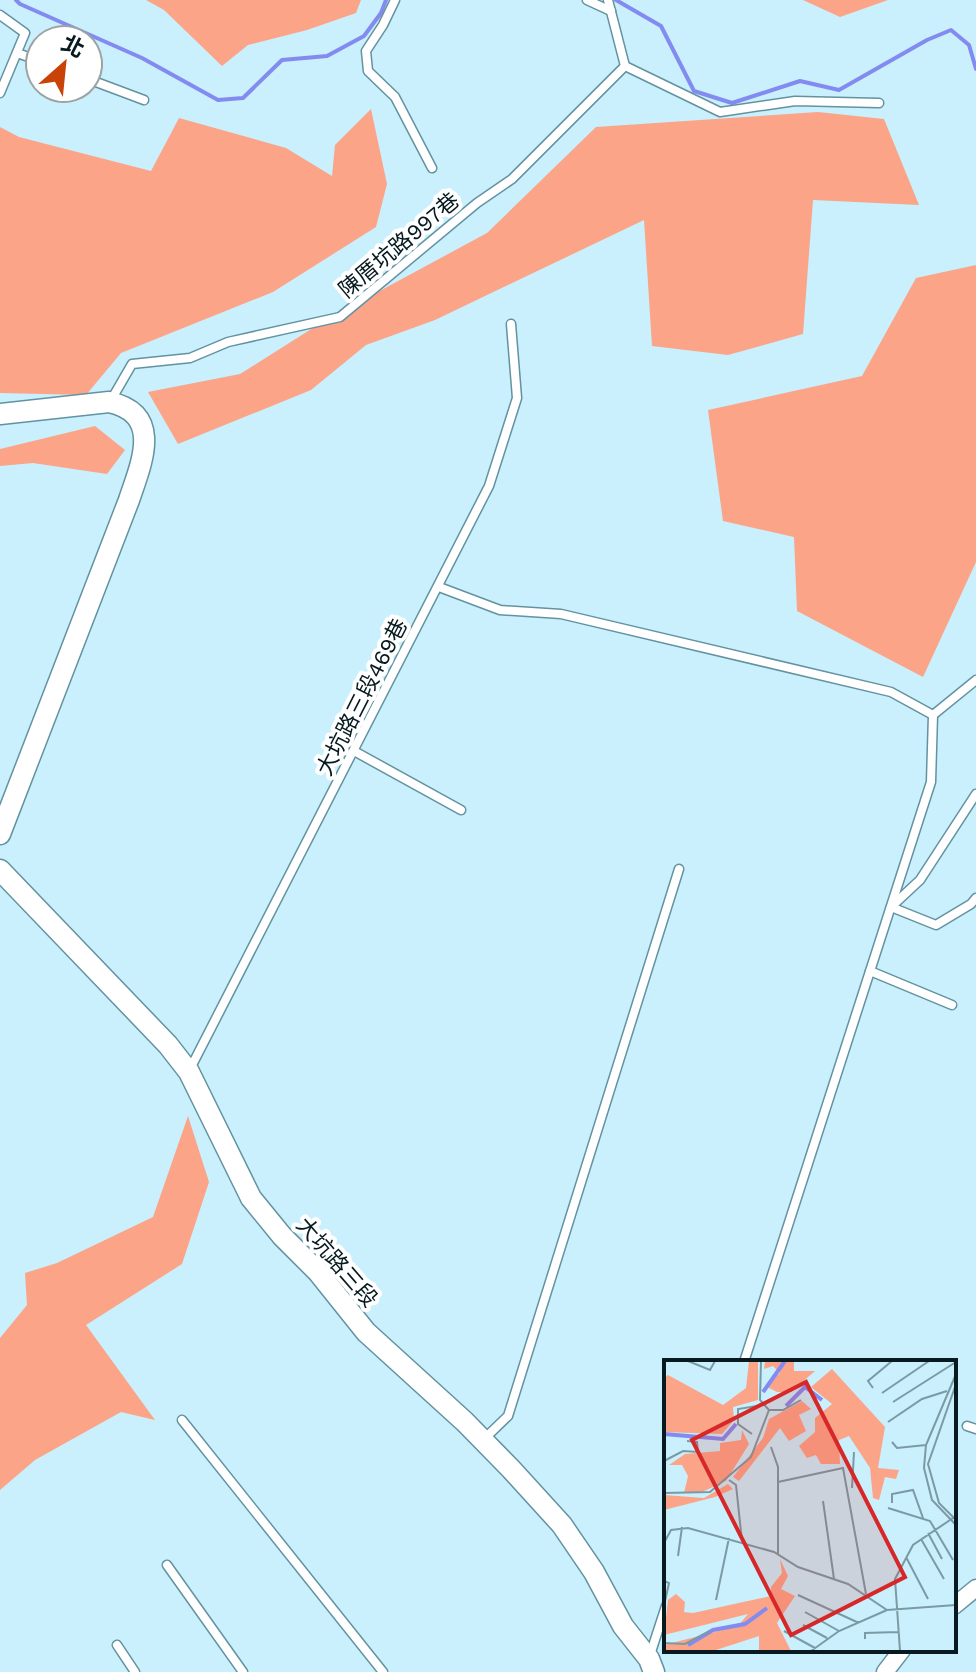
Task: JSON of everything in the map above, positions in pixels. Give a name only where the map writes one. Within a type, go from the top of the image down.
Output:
[{"type":"street","points":[[0,414],[109,402],[122,405],[139,420],[146,438],[129,500],[0,834]]},
{"type":"street","name":"大坑路三段","points":[[0,870],[168,1045],[189,1072],[251,1198],[282,1236],[318,1272],[366,1332],[483,1440],[562,1525],[594,1572],[623,1626],[652,1666]]},
{"type":"street","points":[[957,1600],[976,1588]]},
{"type":"street","points":[[885,1672],[900,1652]]},
{"type":"lane","points":[[395,0],[366,51],[368,71],[395,97],[432,168]]},
{"type":"lane","points":[[587,0],[610,5],[625,66],[720,112],[795,101],[879,103]]},
{"type":"lane","points":[[0,15],[25,33],[0,93]]},
{"type":"lane","points":[[17,53],[24,55]]},
{"type":"lane","name":"陳厝坑路997巷","points":[[109,402],[132,364],[190,358],[228,342],[340,317],[477,203],[512,179],[625,66]]},
{"type":"lane","points":[[104,85],[144,100]]},
{"type":"lane","name":"大坑路三段469巷","points":[[189,1072],[489,486],[517,398],[511,324]]},
{"type":"lane","points":[[439,587],[500,610],[561,614],[891,692],[933,715]]},
{"type":"lane","points":[[745,1360],[931,782],[933,715],[976,680]]},
{"type":"lane","points":[[354,751],[461,810]]},
{"type":"lane","points":[[891,907],[920,880],[976,794]]},
{"type":"lane","points":[[483,1440],[508,1416],[679,869]]},
{"type":"lane","points":[[891,907],[936,925],[976,898]]},
{"type":"lane","points":[[870,971],[952,1005]]},
{"type":"lane","points":[[182,1420],[383,1672]]},
{"type":"lane","points":[[167,1565],[243,1672]]},
{"type":"lane","points":[[652,1666],[664,1615]]},
{"type":"lane","points":[[117,1645],[135,1672]]},
{"type":"shaded area","points":[[146,0],[361,0],[356,13],[248,45],[222,66],[164,10]]},
{"type":"shaded area","points":[[803,0],[888,0],[840,17]]},
{"type":"shaded area","points":[[371,109],[387,184],[376,227],[273,292],[121,353],[86,395],[0,393],[0,127],[19,137],[151,171],[179,118],[286,148],[332,176],[335,145]]},
{"type":"shaded area","points":[[818,112],[884,119],[919,205],[813,200],[803,334],[728,355],[652,346],[644,220],[435,320],[366,345],[311,390],[178,444],[148,392],[240,374],[324,321],[487,233],[596,127]]},
{"type":"shaded area","points":[[976,265],[976,562],[923,677],[797,611],[794,537],[723,521],[708,410],[862,376],[916,278]]},
{"type":"shaded area","points":[[95,426],[125,450],[107,474],[33,463],[0,466],[0,449]]},
{"type":"shaded area","points":[[188,1116],[209,1182],[182,1264],[86,1325],[155,1420],[121,1412],[35,1460],[0,1490],[0,1338],[27,1305],[25,1273],[57,1263],[153,1217]]},
{"type":"waterway","points":[[16,0],[142,58],[218,100],[243,98],[282,60],[327,56],[364,36],[381,13],[386,0]]},
{"type":"waterway","points":[[616,0],[661,26],[694,91],[732,103],[800,81],[839,90],[927,40],[951,30],[969,45],[976,69]]}]
